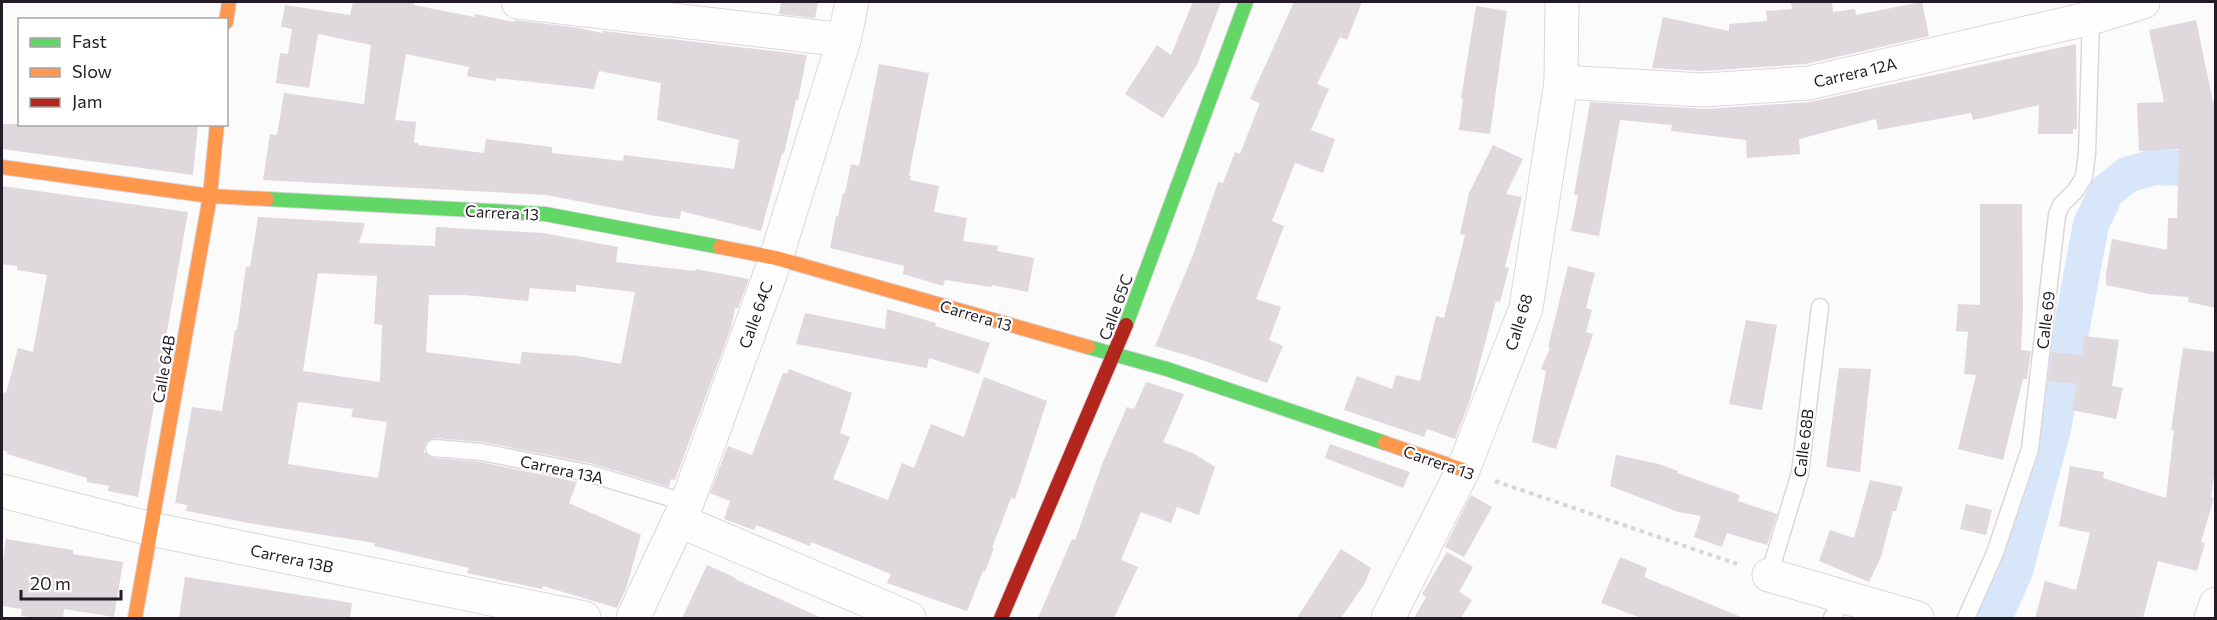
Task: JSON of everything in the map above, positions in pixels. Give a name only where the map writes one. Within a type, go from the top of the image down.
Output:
[{"type":"street","points":[[226,18],[228,2]]},
{"type":"street","points":[[518,2],[844,40]]},
{"type":"street","name":"Calle 64C","points":[[633,618],[684,512],[776,258],[844,40],[852,2]]},
{"type":"street","name":"Calle 65C","points":[[1001,618],[1115,354],[1246,2]]},
{"type":"street","name":"Calle 68","points":[[1388,618],[1464,471],[1526,308],[1561,82],[1562,2]]},
{"type":"street","name":"Carrera 12A","points":[[1561,82],[1704,90],[1809,83],[2091,18],[2143,2]]},
{"type":"street","name":"Calle 64B","points":[[135,618],[210,196],[217,126]]},
{"type":"street","name":"Carrera 13","points":[[2,167],[210,196],[545,214],[776,258],[1167,369],[1464,471]]},
{"type":"street","name":"Carrera 13B","points":[[2,491],[152,529],[584,618]]},
{"type":"street","name":"Carrera 13A","points":[[684,512],[909,618]]},
{"type":"street","points":[[1769,575],[1837,607],[1917,618]]},
{"type":"street","points":[[2211,618],[2216,604]]},
{"type":"lane","name":"Calle 69","points":[[1966,618],[1995,553],[2030,449],[2057,215],[2061,205],[2076,190],[2084,177],[2087,153],[2091,18]]},
{"type":"lane","name":"Calle 68B","points":[[1769,575],[1800,473],[1820,307]]},
{"type":"lane","name":"Carrera 13A","points":[[434,448],[481,452],[588,473],[684,512]]},
{"type":"path","name":"Carrera 13","points":[[1464,471],[1769,575]]},
{"type":"building","points":[[353,2],[415,2],[414,5],[474,17],[475,14],[514,22],[514,20],[580,28],[602,33],[603,31],[807,55],[784,154],[782,154],[761,231],[681,211],[680,219],[546,195],[263,180],[270,134],[277,135],[284,93],[364,104],[371,45],[318,34],[309,88],[276,83],[280,53],[288,54],[292,29],[281,27],[285,5],[350,15]],"holes":[[[406,54],[469,67],[467,76],[495,81],[496,78],[594,89],[599,71],[661,83],[657,120],[739,140],[734,169],[624,155],[623,161],[552,153],[552,147],[486,139],[484,153],[414,143],[416,122],[395,120]]]},
{"type":"building","points":[[781,2],[818,2],[815,18],[779,14]]},
{"type":"building","points":[[1193,2],[1221,2],[1197,65],[1163,118],[1125,94],[1157,45],[1171,55]]},
{"type":"building","points":[[1294,2],[1362,2],[1347,40],[1340,37],[1317,84],[1329,89],[1311,130],[1335,139],[1323,173],[1295,163],[1272,221],[1284,226],[1256,299],[1281,307],[1269,340],[1283,346],[1267,383],[1155,346],[1193,255],[1218,182],[1223,183],[1235,152],[1240,154],[1260,103],[1250,99]]},
{"type":"building","points":[[1791,2],[1832,2],[1833,12],[1855,9],[1856,15],[1922,2],[1929,36],[1806,64],[1704,71],[1652,68],[1663,17],[1729,31],[1729,24],[1767,21],[1766,11],[1792,9]]},
{"type":"building","points":[[1476,6],[1507,11],[1490,134],[1459,130],[1463,98],[1461,98]]},
{"type":"building","points":[[2196,20],[2213,102],[2216,102],[2216,308],[2188,302],[2189,297],[2149,294],[2106,285],[2112,239],[2167,250],[2168,218],[2177,218],[2179,149],[2139,151],[2137,103],[2164,102],[2149,30]]},
{"type":"building","points":[[2076,44],[2077,129],[2073,129],[2073,134],[2038,134],[2039,105],[1973,120],[1971,113],[1878,130],[1876,119],[1799,139],[1800,154],[1747,158],[1746,140],[1671,131],[1672,125],[1620,120],[1599,236],[1571,231],[1578,195],[1574,195],[1590,102],[1705,109],[1810,102]]},
{"type":"building","points":[[879,64],[929,73],[909,175],[910,180],[939,186],[934,212],[967,218],[963,241],[998,246],[997,251],[1034,258],[1028,292],[945,280],[943,286],[903,274],[904,266],[830,248],[836,216],[838,216],[843,193],[845,193],[851,164],[859,166]]},
{"type":"building","points":[[2,124],[18,124],[18,126],[198,126],[193,175],[2,149]]},
{"type":"building","points":[[1493,145],[1523,159],[1506,194],[1522,197],[1505,267],[1509,268],[1500,302],[1496,301],[1470,400],[1455,439],[1427,429],[1424,437],[1344,410],[1357,376],[1392,389],[1396,375],[1420,381],[1436,316],[1444,318],[1465,235],[1460,234],[1469,193]]},
{"type":"building","points":[[2,186],[188,212],[138,497],[108,491],[109,486],[87,482],[87,478],[7,454],[2,450],[2,392],[6,393],[18,348],[33,352],[47,275],[17,270],[17,266],[2,264]]},
{"type":"building","points":[[1980,204],[2022,204],[2021,350],[2031,351],[2027,379],[2023,379],[2003,460],[1958,449],[1976,375],[1964,374],[1968,332],[1956,331],[1958,304],[1980,305]]},
{"type":"building","points":[[258,217],[365,223],[359,243],[435,246],[436,227],[543,233],[618,247],[616,262],[695,271],[696,269],[749,279],[738,308],[735,308],[731,328],[675,480],[671,479],[669,487],[590,463],[483,442],[435,438],[425,443],[424,452],[433,458],[480,462],[577,482],[569,503],[641,535],[626,589],[617,608],[543,586],[542,589],[467,573],[469,568],[374,546],[375,543],[186,511],[187,505],[175,503],[192,407],[222,411],[246,267],[250,267]],"holes":[[[318,273],[377,276],[374,324],[382,325],[380,382],[303,371]],[[576,285],[635,292],[621,364],[578,356],[522,352],[520,364],[426,352],[429,295],[464,295],[528,301],[530,288],[576,292]],[[298,402],[353,409],[351,417],[387,422],[378,478],[288,464]]]},
{"type":"building","points":[[1568,266],[1595,273],[1586,308],[1592,310],[1586,332],[1593,334],[1556,449],[1532,442],[1546,371],[1541,369],[1550,348],[1548,347]]},
{"type":"building","points":[[887,309],[936,323],[935,326],[990,343],[979,374],[929,358],[927,368],[796,344],[805,313],[885,329]]},
{"type":"building","points":[[1746,320],[1777,325],[1762,410],[1729,404]]},
{"type":"building","points":[[2084,336],[2119,340],[2112,386],[2123,388],[2116,419],[2072,410],[2077,384],[2048,381],[2052,352],[2082,355]]},
{"type":"building","points":[[2183,348],[2216,352],[2216,461],[2211,497],[2214,498],[2201,542],[2205,543],[2197,571],[2158,561],[2143,618],[2035,618],[2045,581],[2076,590],[2090,533],[2059,526],[2070,466],[2104,472],[2103,478],[2166,498],[2174,430],[2171,430]]},
{"type":"building","points":[[1839,368],[1871,369],[1860,472],[1826,467]]},
{"type":"building","points":[[789,369],[852,393],[840,433],[850,437],[833,479],[888,500],[902,463],[914,468],[931,424],[964,437],[984,377],[1047,401],[1015,499],[1011,498],[985,572],[983,571],[967,611],[887,583],[891,574],[811,542],[810,546],[756,525],[754,530],[724,519],[730,501],[710,493],[728,446],[752,455],[783,373],[787,374]]},
{"type":"building","points":[[1146,382],[1184,394],[1163,442],[1193,453],[1215,467],[1199,515],[1177,507],[1171,523],[1141,512],[1121,560],[1138,567],[1114,618],[1038,618],[1072,539],[1075,540],[1103,462],[1127,407],[1134,409]]},
{"type":"building","points":[[1330,444],[1410,472],[1403,488],[1325,458]]},
{"type":"building","points":[[1616,455],[1659,464],[1678,471],[1677,473],[1740,495],[1738,501],[1777,514],[1767,545],[1727,533],[1722,547],[1694,537],[1701,516],[1678,512],[1610,486]]},
{"type":"building","points":[[1870,480],[1903,487],[1896,511],[1893,511],[1881,557],[1869,582],[1819,561],[1830,530],[1854,538]]},
{"type":"building","points":[[1471,495],[1492,507],[1464,557],[1445,547]]},
{"type":"building","points":[[1966,504],[1992,510],[1986,535],[1960,529]]},
{"type":"building","points":[[6,539],[73,550],[73,554],[123,562],[114,617],[64,609],[63,618],[40,618],[21,616],[22,609],[2,606],[2,568]]},
{"type":"building","points":[[1341,549],[1371,568],[1365,583],[1341,618],[1297,618]]},
{"type":"building","points":[[1447,552],[1473,567],[1459,592],[1472,600],[1461,618],[1414,618],[1426,597],[1422,594]]},
{"type":"building","points":[[1620,557],[1647,568],[1644,577],[1741,617],[1641,618],[1601,603]]},
{"type":"building","points":[[707,565],[735,579],[822,618],[682,618]]},
{"type":"building","points":[[185,577],[352,603],[350,618],[179,618]]},
{"type":"waterway","points":[[1994,618],[2015,571],[2053,429],[2091,224],[2107,191],[2127,175],[2154,167],[2216,169]]},
{"type":"traffic: fast","points":[[1126,325],[1246,2]]},
{"type":"traffic: fast","points":[[267,199],[545,214],[720,247]]},
{"type":"traffic: fast","points":[[1088,347],[1167,369],[1385,443]]},
{"type":"traffic: slow","points":[[227,18],[229,2]]},
{"type":"traffic: slow","points":[[135,618],[210,196],[217,126]]},
{"type":"traffic: slow","points":[[2,167],[210,196],[267,199]]},
{"type":"traffic: slow","points":[[720,247],[776,258],[1088,347]]},
{"type":"traffic: slow","points":[[1385,443],[1463,470]]},
{"type":"traffic: jam","points":[[1001,618],[1126,325]]}]
